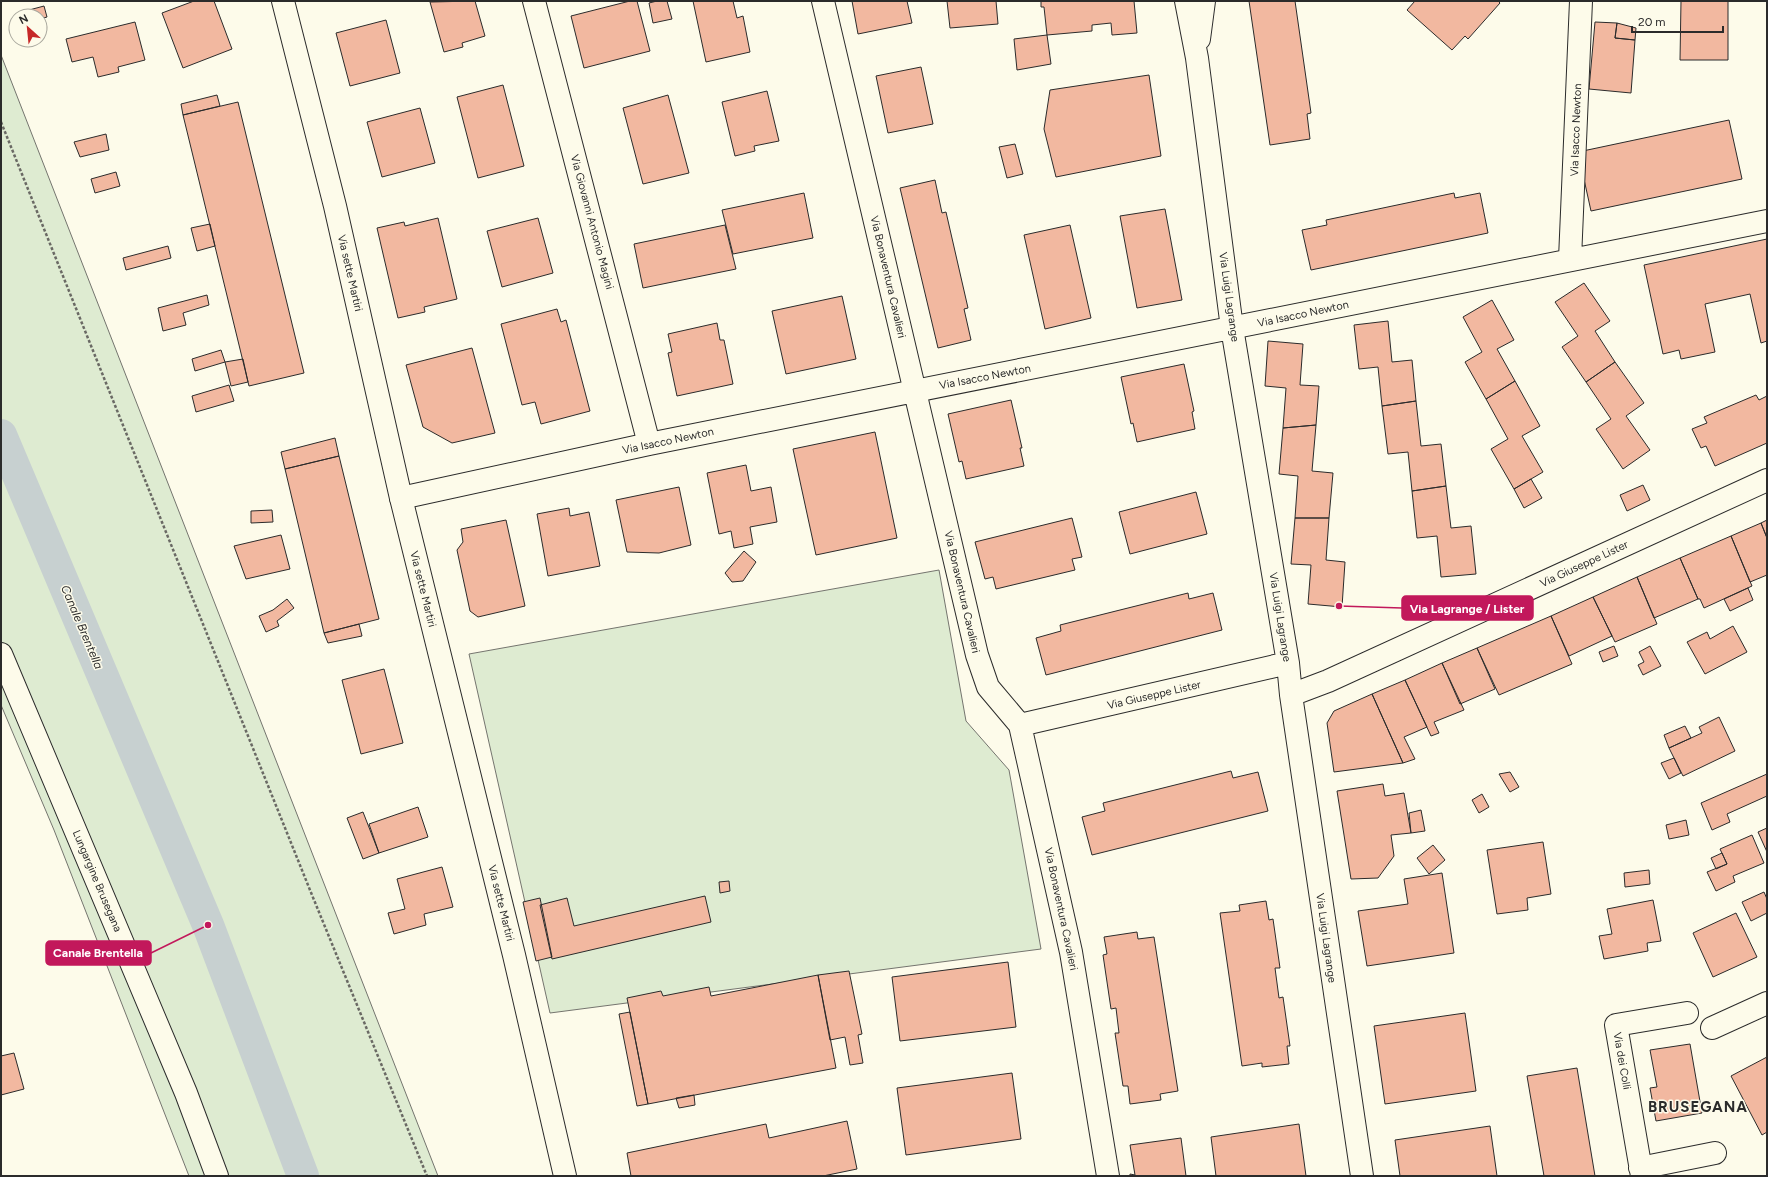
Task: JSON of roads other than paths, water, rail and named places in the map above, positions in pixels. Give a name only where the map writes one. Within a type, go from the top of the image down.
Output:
[{"type":"street","name":"Via sette Martiri","points":[[283,1],[335,206],[401,498],[514,955],[565,1176]]},
{"type":"street","name":"Via Giovanni Antonio Magini","points":[[534,1],[649,444]]},
{"type":"street","name":"Via Bonaventura Cavalieri","points":[[823,1],[977,655],[988,688],[1020,725],[1071,952],[1108,1176]]},
{"type":"street","points":[[1186,1],[1197,58]]},
{"type":"street","points":[[1197,58],[1204,1]]},
{"type":"street","name":"Via Isacco Newton","points":[[1570,259],[1581,1]]},
{"type":"street","name":"Via Luigi Lagrange","points":[[1197,58],[1232,328],[1288,663],[1291,695],[1362,1176]]},
{"type":"street","name":"Via Isacco Newton","points":[[401,498],[649,444],[1570,259],[1767,221]]},
{"type":"street","name":"Via Giuseppe Lister","points":[[1291,695],[1342,674],[1767,480]]},
{"type":"street","name":"Lungargine Brusegana","points":[[1,654],[186,1093],[217,1176]]},
{"type":"street","name":"Via Giuseppe Lister","points":[[1020,725],[1288,663]]},
{"type":"street","points":[[1712,1028],[1767,1003]]},
{"type":"street","name":"Via dei Colli","points":[[1686,1013],[1616,1025],[1641,1172],[1716,1153]]},
{"type":"waterway","name":"Canale Brentella","points":[[1,435],[208,925],[303,1176]]},
{"type":"place","name":"Via Lagrange / Lister","points":[[1339,606]]},
{"type":"place","name":"Canale Brentella","points":[[208,925]]},
{"type":"district","name":"BRUSEGANA","points":[[1698,1107]]}]
